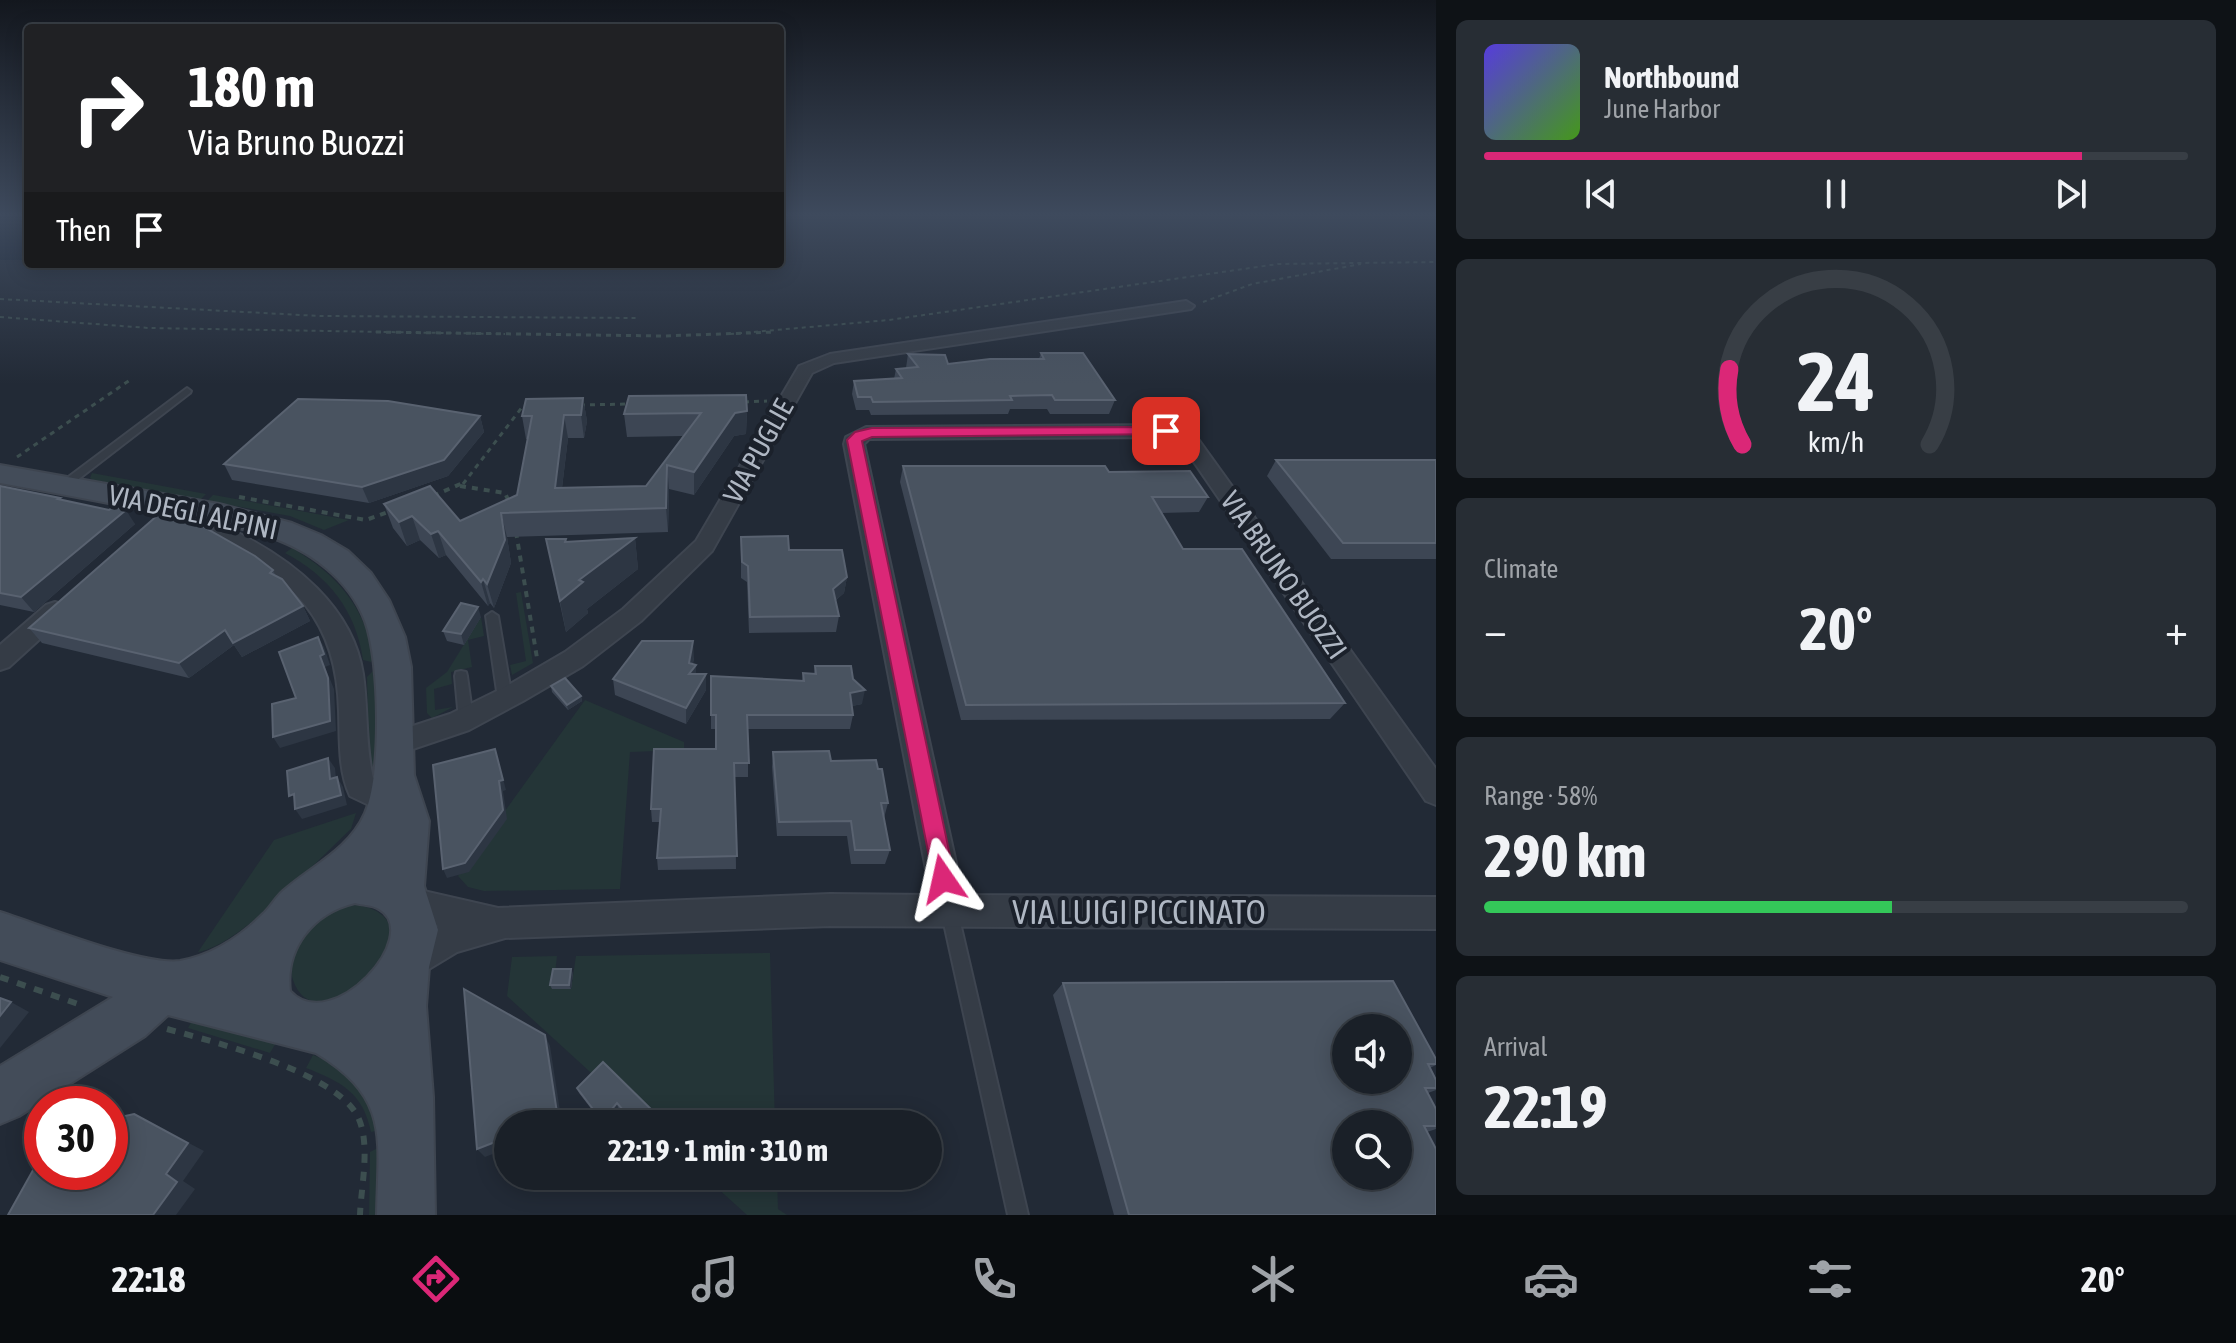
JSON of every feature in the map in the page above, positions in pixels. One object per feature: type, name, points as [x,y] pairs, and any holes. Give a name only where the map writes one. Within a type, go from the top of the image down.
[{"type":"street","name":"VIA PUGLIE","points":[[263,555],[295,581],[343,642],[349,671],[352,737],[360,787],[369,792],[395,769],[466,719],[574,659],[632,615],[704,546],[805,370],[830,359],[1186,306]]},
{"type":"street","name":"VIA BRUNO BUOZZI","points":[[950,911],[854,444],[856,437],[866,433],[1166,431],[1188,439],[1436,792]]},
{"type":"street","name":"VIA DEGLI ALPINI","points":[[8,465],[63,486],[162,516],[237,518],[294,535],[341,563],[362,585],[377,608],[390,657],[395,769],[408,821],[401,886],[403,898]]},
{"type":"street","points":[[237,518],[222,534],[263,555],[294,535]]},
{"type":"street","points":[[0,660],[69,598]]},
{"type":"street","name":"VIA DEGLI ALPINI","points":[[165,1008],[193,983],[226,970],[253,953],[352,867],[375,839],[388,812],[395,769]]},
{"type":"street","points":[[405,1131],[395,1101],[377,1069],[356,1047],[273,1009],[264,989],[264,965],[296,913],[326,890],[355,882],[382,884],[403,898],[414,918],[415,929],[401,1006],[406,1097],[406,1215]]},
{"type":"street","name":"VIA LUIGI PICCINATO","points":[[403,898],[439,910],[505,922],[830,910],[1436,913]]},
{"type":"street","name":"VIA LUIGI PICCINATO","points":[[406,967],[449,938],[505,922]]},
{"type":"street","points":[[0,936],[165,1008]]},
{"type":"street","points":[[0,1097],[127,1018],[198,1000],[247,1008],[304,1025],[346,1022],[370,1010],[390,991],[406,967]]},
{"type":"lane","points":[[63,486],[187,391]]},
{"type":"lane","points":[[492,616],[505,698]]},
{"type":"lane","points":[[461,676],[466,719]]},
{"type":"lane","points":[[950,911],[1018,1215]]},
{"type":"path","points":[[0,317],[149,328],[663,336],[772,332],[889,320],[1231,271]]},
{"type":"path","points":[[1186,306],[1252,284],[1323,271]]},
{"type":"path","points":[[0,299],[108,308],[453,320],[639,318]]},
{"type":"path","points":[[8,465],[130,380]]},
{"type":"path","points":[[741,402],[773,401],[765,414]]},
{"type":"path","points":[[570,405],[632,404]]},
{"type":"path","points":[[427,499],[460,486],[523,406],[538,406]]},
{"type":"path","points":[[460,486],[505,493],[511,508]]},
{"type":"path","points":[[382,514],[398,509]]},
{"type":"path","points":[[514,520],[538,664],[547,660]]},
{"type":"path","points":[[0,977],[91,1008]]},
{"type":"path","points":[[165,1008],[340,1094],[353,1108],[360,1124],[360,1215]]},
{"type":"shaded area","points":[[92,473],[206,494],[200,500],[93,480],[90,478]]},
{"type":"shaded area","points":[[213,495],[349,520],[324,530],[290,516],[207,501]]},
{"type":"shaded area","points":[[292,548],[322,569],[346,593],[369,638],[374,657],[371,662],[363,660],[354,626],[338,597],[315,573],[285,553]]},
{"type":"shaded area","points":[[521,592],[533,663],[512,675],[510,665],[526,661],[516,593]]},
{"type":"shaded area","points":[[481,617],[484,636],[468,640],[472,667],[451,672],[452,684],[434,689],[435,710],[453,707],[432,718],[427,713],[426,688],[447,672]]},
{"type":"shaded area","points":[[373,671],[376,674],[380,778],[369,781],[367,677]]},
{"type":"shaded area","points":[[585,700],[684,742],[684,750],[630,752],[620,889],[484,891],[468,887],[458,876]]},
{"type":"shaded area","points":[[356,813],[351,829],[278,900],[235,934],[198,952],[274,840]]},
{"type":"shaded area","points":[[356,905],[382,915],[391,933],[385,954],[370,976],[349,993],[327,1002],[307,999],[291,974],[291,962],[298,944],[320,918],[340,908]]},
{"type":"shaded area","points":[[770,953],[775,1110],[632,1110],[507,996],[512,957],[557,956],[555,973],[571,989],[576,956]]},
{"type":"shaded area","points":[[195,1015],[258,1032],[276,1043],[270,1053],[188,1028]]},
{"type":"shaded area","points":[[313,1055],[349,1075],[369,1103],[380,1130],[371,1132],[363,1108],[349,1091],[330,1078],[306,1068]]},
{"type":"shaded area","points":[[380,1147],[383,1215],[369,1215],[370,1152]]},
{"type":"shaded area","points":[[719,1190],[777,1190],[778,1209],[787,1215],[747,1215]]},
{"type":"building","points":[[1041,353],[1083,353],[1115,400],[1055,400],[1052,395],[1010,396],[1012,400],[873,402],[871,397],[858,397],[854,381],[902,378],[896,369],[918,367],[908,354],[945,355],[948,364],[990,359],[1044,359]]},
{"type":"building","points":[[746,395],[747,411],[735,413],[694,472],[667,465],[666,508],[501,513],[505,540],[487,584],[483,579],[481,582],[438,531],[431,534],[412,516],[399,522],[384,504],[430,486],[460,521],[517,495],[532,416],[522,416],[526,399],[583,398],[581,415],[564,415],[555,488],[646,486],[701,413],[624,414],[629,396]]},
{"type":"building","points":[[298,399],[388,401],[480,416],[444,460],[362,487],[224,464]]},
{"type":"building","points":[[1276,460],[1436,460],[1436,543],[1343,543]]},
{"type":"building","points":[[903,466],[1105,466],[1109,472],[1190,471],[1208,497],[1152,497],[1183,549],[1242,549],[1345,703],[966,705]]},
{"type":"building","points":[[0,486],[109,510],[113,507],[126,510],[21,597],[0,593]]},
{"type":"building","points":[[159,514],[200,521],[204,527],[255,556],[273,570],[270,573],[282,579],[303,606],[233,643],[225,630],[179,663],[29,628]]},
{"type":"building","points":[[788,536],[789,550],[842,550],[847,577],[833,589],[839,616],[750,617],[748,566],[742,562],[741,537]]},
{"type":"building","points":[[635,538],[579,580],[583,582],[560,601],[546,539],[566,539],[565,542]]},
{"type":"building","points":[[461,603],[478,607],[461,634],[443,631]]},
{"type":"building","points":[[318,637],[324,654],[320,656],[328,678],[330,721],[273,737],[272,704],[296,698],[279,652]]},
{"type":"building","points":[[642,641],[693,641],[689,663],[696,665],[689,674],[706,674],[686,708],[613,679]]},
{"type":"building","points":[[815,666],[851,666],[853,679],[865,690],[850,693],[853,715],[747,715],[749,763],[734,763],[737,856],[657,858],[661,809],[651,809],[654,749],[716,749],[716,715],[711,715],[711,676],[804,681],[803,673],[816,674]]},
{"type":"building","points":[[565,678],[581,696],[567,705],[551,686]]},
{"type":"building","points":[[495,749],[503,780],[499,781],[503,810],[465,863],[443,869],[433,765]]},
{"type":"building","points":[[829,751],[831,761],[876,760],[878,769],[882,769],[888,803],[881,803],[890,850],[855,850],[851,821],[779,822],[773,752]]},
{"type":"building","points":[[328,758],[330,779],[337,777],[341,795],[295,809],[294,794],[289,796],[287,771]]},
{"type":"building","points":[[553,969],[571,969],[569,985],[550,985]]},
{"type":"building","points":[[1393,981],[1411,1014],[1332,1014],[1332,1094],[1412,1094],[1412,1015],[1436,1059],[1436,1064],[1428,1064],[1436,1080],[1436,1088],[1425,1088],[1436,1109],[1436,1126],[1424,1126],[1436,1149],[1436,1215],[1129,1215],[1063,983]]},
{"type":"building","points":[[464,989],[545,1035],[557,1110],[494,1110],[494,1142],[477,1149]]},
{"type":"building","points":[[0,998],[11,1002],[0,1016]]},
{"type":"building","points":[[603,1062],[652,1110],[623,1110],[617,1103],[611,1110],[594,1110],[577,1088]]},
{"type":"building","points":[[134,1114],[188,1143],[166,1174],[177,1182],[153,1215],[8,1215],[24,1186],[24,1190],[128,1190],[128,1115]]},
{"type":"route","points":[[943,879],[854,444],[856,437],[866,433],[1166,431]]}]
